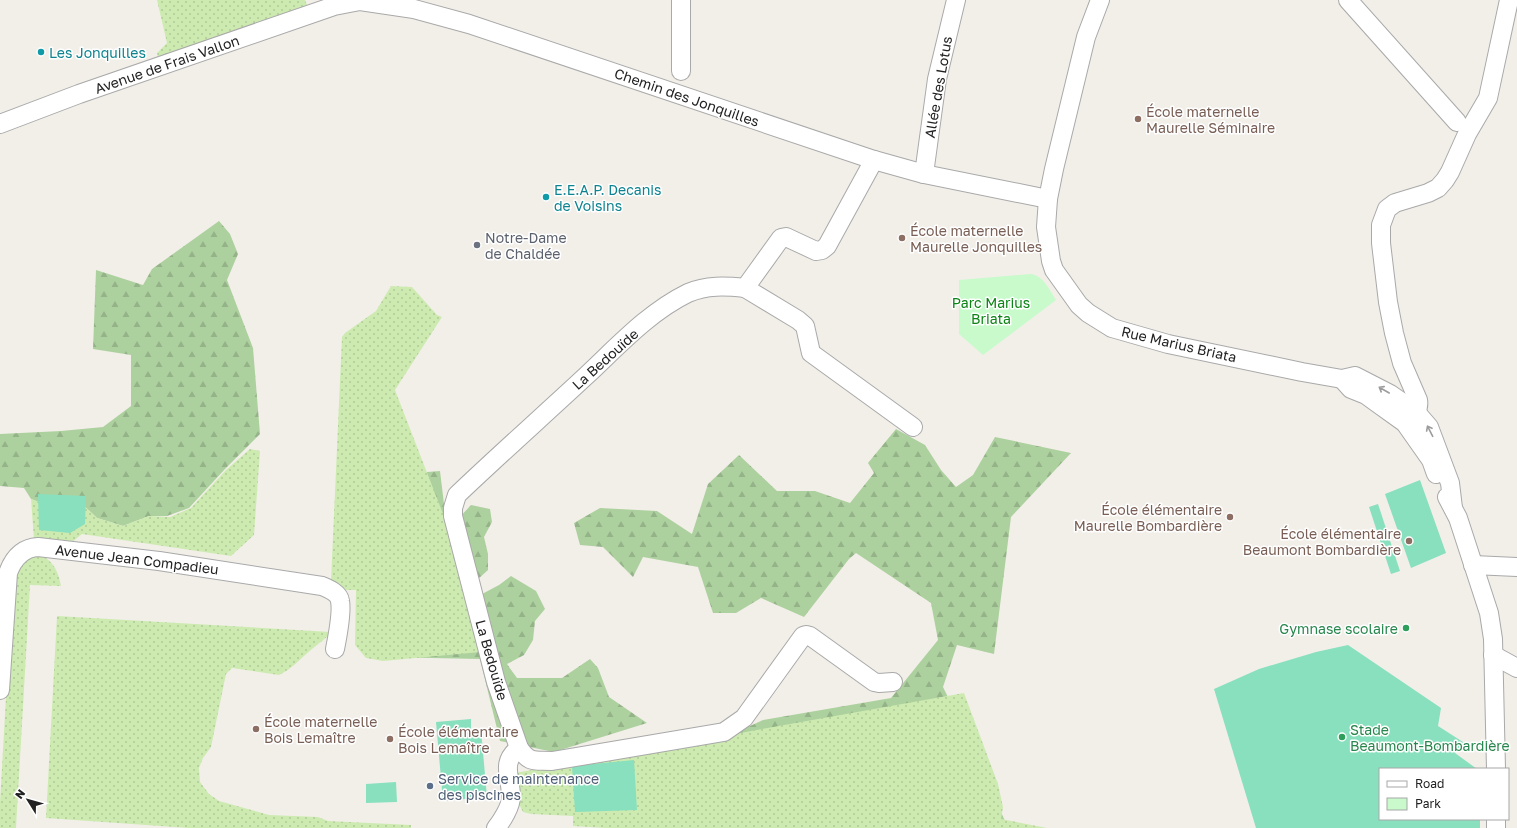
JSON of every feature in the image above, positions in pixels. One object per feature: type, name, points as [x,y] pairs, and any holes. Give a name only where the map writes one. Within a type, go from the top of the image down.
[{"type":"street","points":[[680,0],[681,71]]},
{"type":"street","name":"Allée des Lotus","points":[[924,174],[937,80],[956,0]]},
{"type":"street","name":"Rue Marius Briata","points":[[1100,0],[1086,37],[1054,170],[1048,198],[1046,227],[1051,261],[1058,276],[1079,305],[1088,314],[1112,328],[1161,343],[1342,379],[1355,376],[1390,394],[1411,418]]},
{"type":"street","points":[[1348,0],[1462,128]]},
{"type":"street","points":[[1496,768],[1493,639],[1489,613],[1453,508],[1441,487],[1431,460],[1411,418],[1419,405],[1402,363],[1394,333],[1388,302],[1381,243],[1381,225],[1387,209],[1394,203],[1438,188],[1445,180],[1462,128],[1488,98],[1509,0]]},
{"type":"street","name":"Chemin des Jonquilles","points":[[331,3],[360,1],[414,9],[462,22],[874,160],[924,174],[1048,198]]},
{"type":"street","name":"Avenue de Frais Vallon","points":[[0,124],[331,3]]},
{"type":"street","points":[[745,288],[781,238],[786,237],[816,250],[822,250],[827,246],[874,160]]},
{"type":"street","name":"La Bedouïde","points":[[893,682],[874,682],[806,634],[803,636],[744,718],[724,732],[552,761],[531,760],[526,757],[520,748],[496,682],[453,516],[453,508],[457,495],[627,338],[664,306],[690,293],[707,287],[724,286],[745,288],[798,320],[804,326],[811,353],[913,427]]},
{"type":"street","name":"Avenue Jean Compadieu","points":[[0,690],[8,573],[12,562],[30,547],[159,560],[322,586],[330,589],[336,594],[340,601],[338,637],[335,649]]},
{"type":"street","points":[[1473,566],[1517,567]]},
{"type":"street","points":[[1493,655],[1517,668]]},
{"type":"street","points":[[496,828],[503,818],[512,798],[507,764],[509,757],[520,748]]},
{"type":"green space","points":[[157,0],[305,0],[307,5],[158,58],[157,53],[167,43]]},
{"type":"green space","points":[[219,221],[230,234],[238,254],[227,280],[253,348],[260,434],[189,508],[167,516],[149,516],[123,526],[97,518],[81,503],[52,507],[31,499],[24,488],[0,486],[0,434],[103,427],[131,406],[131,355],[93,349],[96,270],[143,285],[152,269]]},
{"type":"green space","name":"Parc Marius Briata","points":[[1030,274],[1039,277],[1042,280],[1056,300],[983,355],[959,334],[959,280]]},
{"type":"green space","points":[[391,286],[412,287],[437,315],[442,317],[395,390],[450,532],[480,652],[383,661],[366,658],[355,645],[356,590],[344,590],[339,583],[331,581],[342,337],[345,333],[376,311]]},
{"type":"green space","points":[[896,429],[925,445],[941,470],[956,487],[973,475],[995,437],[1071,453],[1011,517],[994,654],[957,645],[943,687],[975,752],[1008,828],[651,828],[687,755],[763,720],[891,698],[938,640],[931,603],[856,553],[849,559],[804,617],[761,598],[736,613],[713,613],[698,567],[643,557],[633,577],[603,547],[580,545],[574,523],[600,508],[657,511],[692,534],[708,484],[739,455],[777,491],[815,491],[850,503],[874,473],[868,463]]},
{"type":"green space","points":[[250,449],[260,451],[254,535],[231,556],[82,534],[71,543],[34,540],[31,499],[52,507],[81,503],[97,518],[123,526],[149,516],[170,517],[191,508],[226,470]]},
{"type":"green space","points":[[440,471],[444,504],[458,519],[471,505],[490,509],[492,522],[484,537],[488,554],[488,570],[477,580],[457,615],[484,593],[499,585],[511,576],[536,591],[545,609],[535,621],[533,640],[524,655],[507,664],[517,678],[562,678],[590,659],[598,668],[609,697],[647,723],[554,752],[500,741],[480,659],[382,657],[359,594],[356,590],[344,590],[408,488],[427,472]]},
{"type":"green space","points":[[1420,480],[1446,553],[1411,568],[1385,494]]},
{"type":"green space","points":[[38,494],[86,496],[85,524],[70,533],[39,530]]},
{"type":"green space","points":[[1378,504],[1400,571],[1391,574],[1369,507]]},
{"type":"green space","points":[[41,555],[55,568],[61,586],[30,585],[16,828],[0,828],[0,803],[13,573],[25,558]]},
{"type":"green space","points":[[57,616],[331,632],[292,667],[279,675],[232,668],[226,674],[211,747],[203,758],[199,768],[200,782],[209,794],[219,801],[269,815],[318,817],[328,821],[411,825],[411,828],[189,828],[46,818]]},
{"type":"green space","name":"Stade Beaumont-Bombardière","points":[[1348,645],[1441,708],[1438,726],[1463,742],[1455,753],[1476,768],[1379,768],[1379,820],[1480,820],[1480,828],[1256,828],[1214,689],[1259,669],[1316,652]]},
{"type":"green space","points":[[964,693],[998,784],[1003,807],[1001,819],[1047,828],[605,828],[573,826],[573,816],[531,814],[523,812],[516,798],[515,773]]},
{"type":"green space","points":[[471,719],[471,731],[481,730],[487,797],[443,801],[436,722]]},
{"type":"green space","points":[[634,760],[637,810],[575,812],[572,766]]},
{"type":"green space","points":[[396,782],[397,802],[366,803],[366,784]]},
{"type":"place","name":"Les Jonquilles","points":[[41,52]]},
{"type":"place","name":"École maternelle Maurelle Séminaire","points":[[1138,119]]},
{"type":"place","name":"E.E.A.P. Decanis de Voisins","points":[[546,197]]},
{"type":"place","name":"École maternelle Maurelle Jonquilles","points":[[902,238]]},
{"type":"place","name":"Notre-Dame de Chaldée","points":[[477,245]]},
{"type":"place","name":"École élémentaire Maurelle Bombardière","points":[[1230,517]]},
{"type":"place","name":"École élémentaire Beaumont Bombardière","points":[[1409,541]]},
{"type":"place","name":"Gymnase scolaire","points":[[1406,628]]},
{"type":"place","name":"École maternelle Bois Lemaître","points":[[256,729]]},
{"type":"place","name":"Stade Beaumont-Bombardière","points":[[1342,737]]},
{"type":"place","name":"École élémentaire Bois Lemaître","points":[[390,739]]},
{"type":"place","name":"Service de maintenance des piscines","points":[[430,786]]}]
